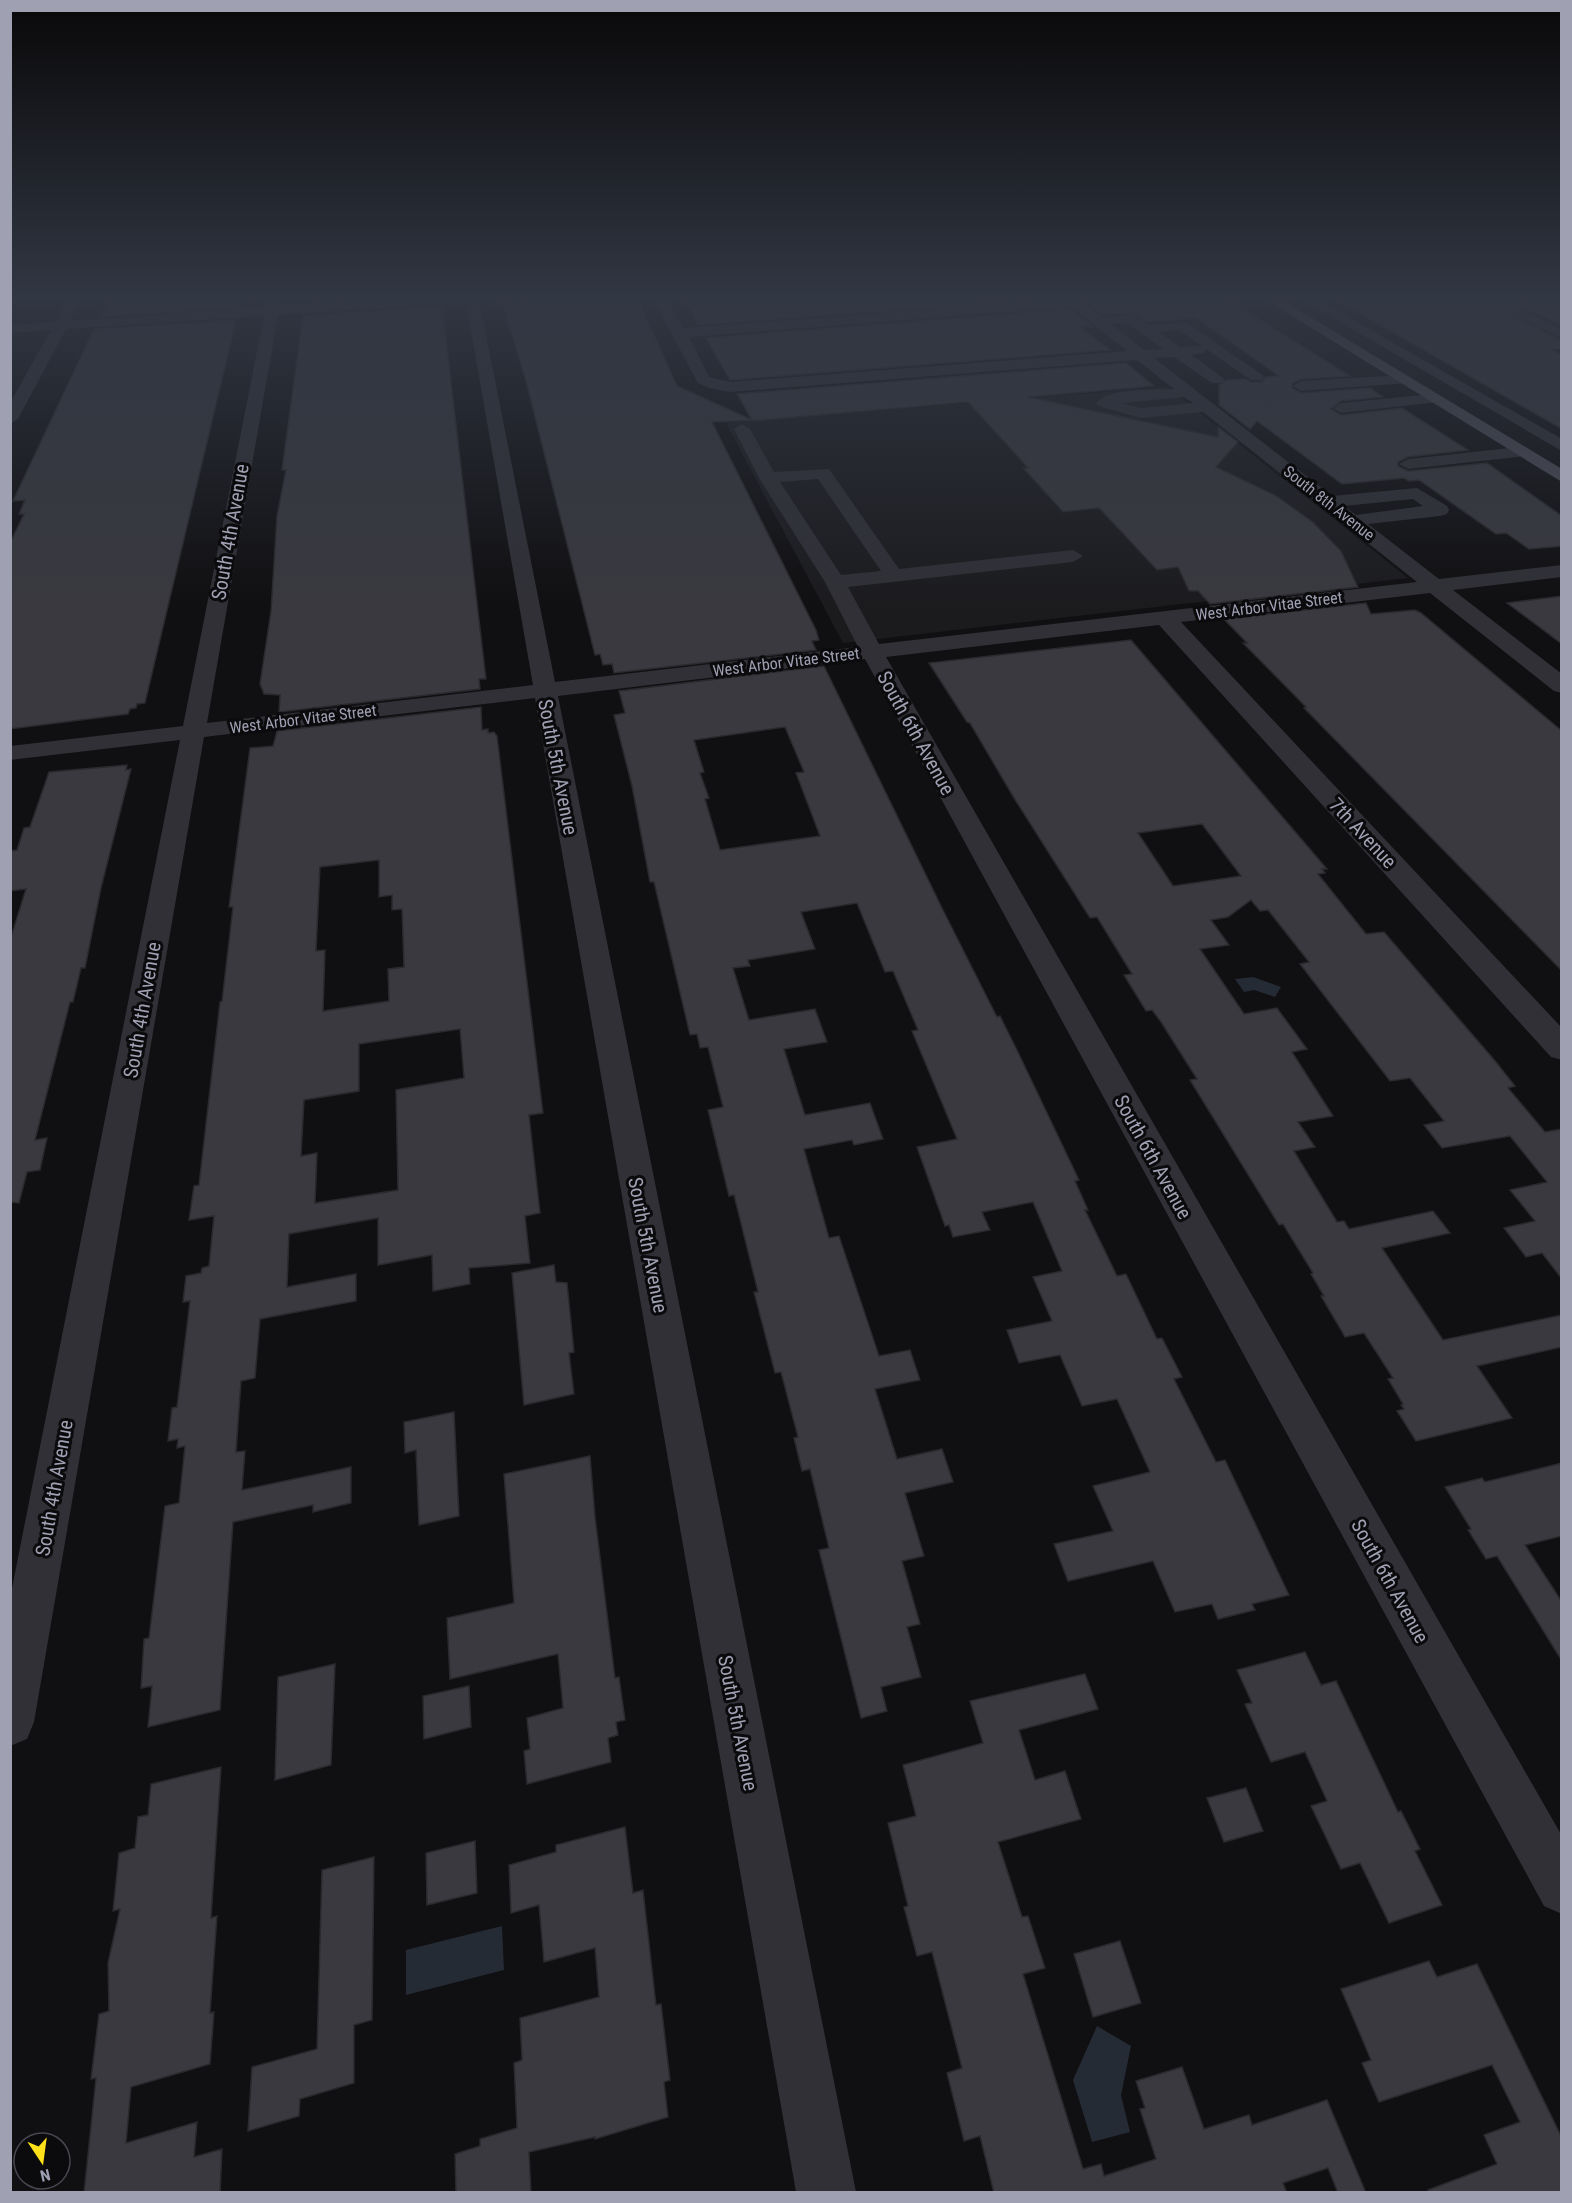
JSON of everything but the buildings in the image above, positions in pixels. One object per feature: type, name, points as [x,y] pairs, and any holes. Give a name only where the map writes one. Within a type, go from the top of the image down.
[{"type":"main road","points":[[1434,400],[1562,477]]},
{"type":"street","points":[[10,419],[21,400]]},
{"type":"street","name":"South 4th Avenue","points":[[10,1722],[254,400]]},
{"type":"street","name":"South 5th Avenue","points":[[491,400],[826,2193]]},
{"type":"street","points":[[1107,400],[1104,402],[1141,413],[1207,407]]},
{"type":"street","name":"South 8th Avenue","points":[[1198,400],[1562,686]]},
{"type":"street","points":[[1341,408],[1425,400]]},
{"type":"street","points":[[1482,400],[1562,446]]},
{"type":"street","name":"South 6th Avenue","points":[[742,429],[768,478],[835,582],[1562,1888]]},
{"type":"street","points":[[1408,464],[1520,452]]},
{"type":"street","points":[[768,478],[823,473],[894,576]]},
{"type":"street","points":[[1327,502],[1418,493],[1440,510],[1351,521]]},
{"type":"street","points":[[835,582],[1073,556]]},
{"type":"street","name":"West Arbor Vitae Street","points":[[10,753],[1562,571]]},
{"type":"street","name":"7th Avenue","points":[[1166,618],[1562,1049]]},
{"type":"shaded area","points":[[1010,400],[1183,400],[1408,578],[843,643],[726,423]]},
{"type":"shaded area","points":[[1253,977],[1281,987],[1275,997],[1254,990],[1244,992],[1235,979]]},
{"type":"shaded area","points":[[502,1926],[504,1970],[406,1995],[406,1950]]},
{"type":"shaded area","points":[[1097,2026],[1131,2046],[1121,2095],[1130,2132],[1092,2142],[1073,2080]]}]
